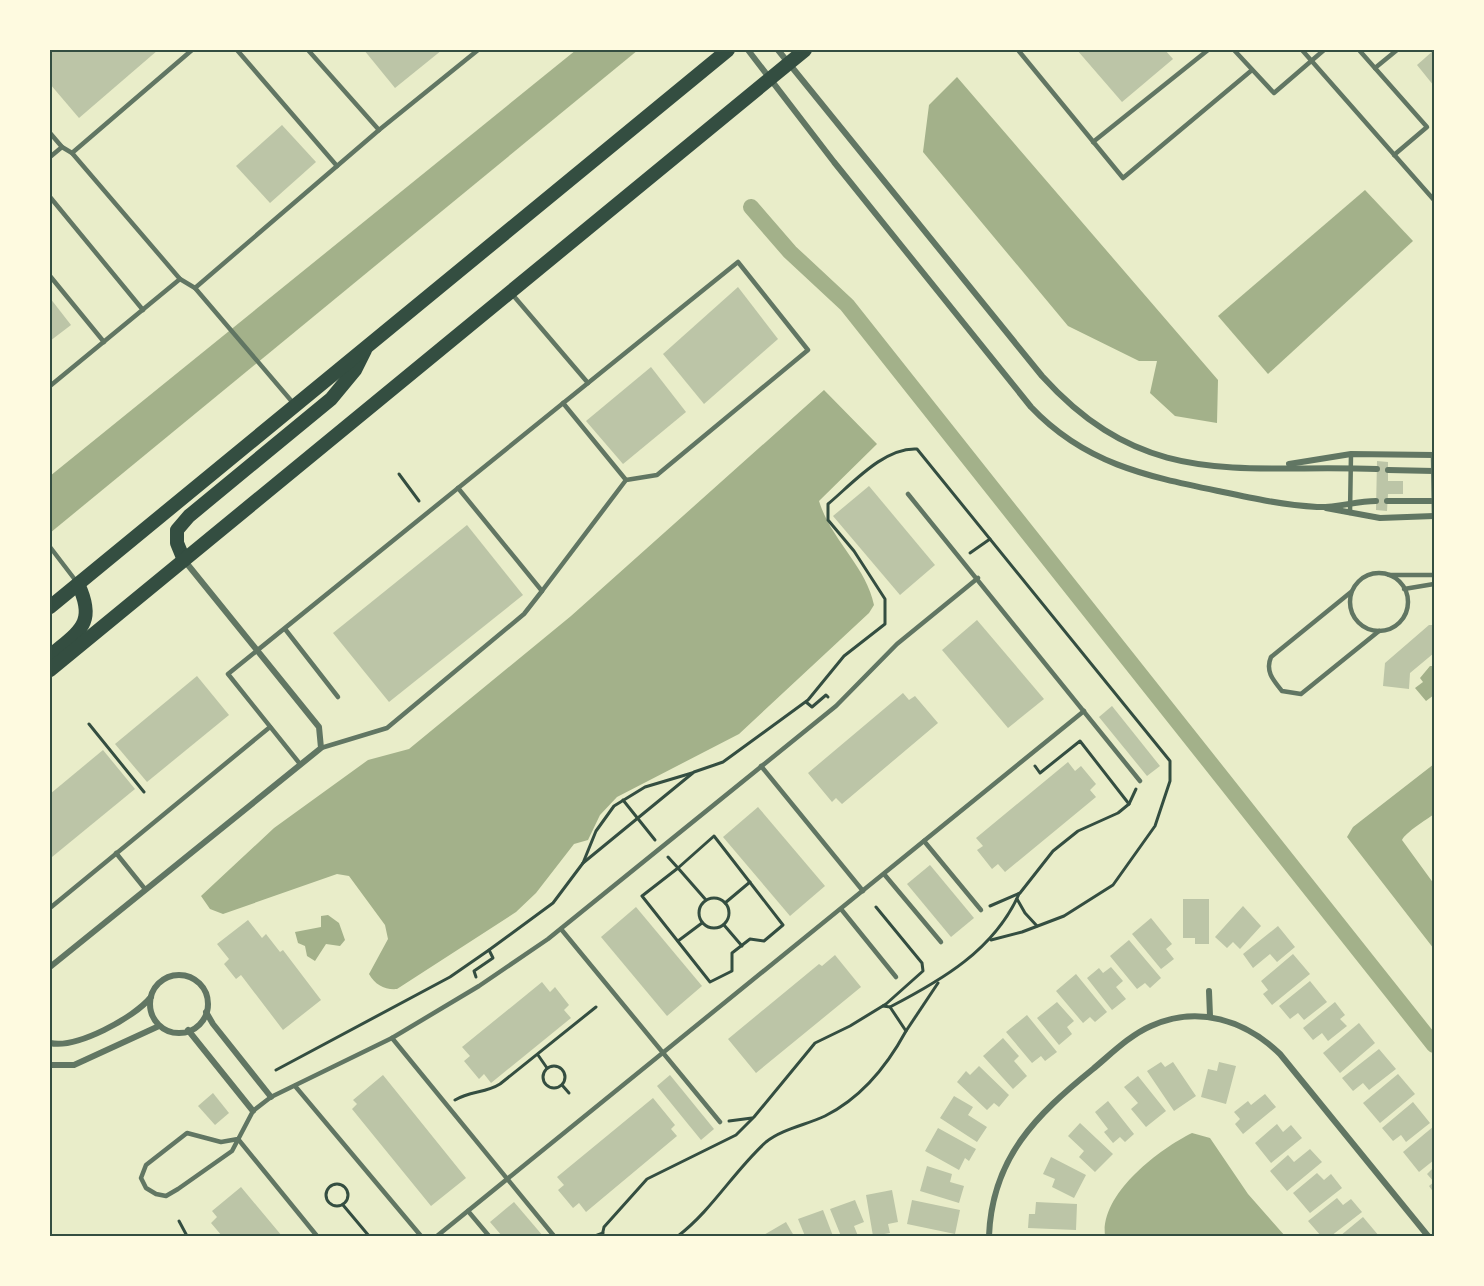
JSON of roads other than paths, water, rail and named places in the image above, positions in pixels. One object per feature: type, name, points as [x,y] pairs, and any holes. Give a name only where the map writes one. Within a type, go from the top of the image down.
[{"type":"main road","points":[[50,607],[728,50]]},
{"type":"main road","points":[[50,670],[805,50]]},
{"type":"main road","points":[[184,560],[177,543],[177,530],[189,516],[331,399],[355,370],[367,346]]},
{"type":"main road","points":[[50,656],[80,630],[88,613],[87,603],[78,584]]},
{"type":"street","points":[[748,50],[1016,389],[1043,420],[1060,434],[1093,455],[1143,476],[1276,503],[1320,507],[1380,518],[1434,516]]},
{"type":"street","points":[[778,50],[1042,376],[1073,409],[1116,439],[1159,457],[1222,468],[1377,469]]},
{"type":"street","points":[[1271,467],[1351,454],[1434,455]]},
{"type":"street","points":[[1388,470],[1433,471]]},
{"type":"street","points":[[1320,507],[1376,501]]},
{"type":"street","points":[[1387,501],[1434,501]]},
{"type":"street","points":[[50,967],[321,748],[319,727],[184,560]]},
{"type":"street","points":[[50,1042],[72,1043],[132,1015],[152,997],[159,985],[170,977],[183,975],[196,978],[207,993],[206,1012],[199,1023],[188,1030],[178,1032],[159,1026],[153,1018],[150,1008],[152,997]]},
{"type":"street","points":[[1209,991],[1210,1016]]},
{"type":"street","points":[[206,1012],[271,1097]]},
{"type":"street","points":[[988,1236],[993,1203],[1000,1180],[1023,1136],[1039,1116],[1133,1036],[1150,1026],[1180,1017],[1210,1016],[1248,1029],[1280,1054],[1428,1236]]},
{"type":"street","points":[[50,1065],[74,1065],[159,1026]]},
{"type":"street","points":[[188,1030],[253,1111]]},
{"type":"lane","points":[[72,153],[192,50]]},
{"type":"lane","points":[[237,50],[337,166]]},
{"type":"lane","points":[[308,50],[379,130]]},
{"type":"lane","points":[[195,288],[379,130],[478,50]]},
{"type":"lane","points":[[1018,50],[1123,178],[1252,70]]},
{"type":"lane","points":[[1093,142],[1208,50]]},
{"type":"lane","points":[[1234,50],[1274,93],[1324,50]]},
{"type":"lane","points":[[1302,50],[1434,201]]},
{"type":"lane","points":[[1359,50],[1427,127],[1394,155]]},
{"type":"lane","points":[[1375,68],[1398,50]]},
{"type":"lane","points":[[50,133],[62,147],[72,153],[180,279],[195,288],[294,405]]},
{"type":"lane","points":[[50,157],[62,147]]},
{"type":"lane","points":[[50,196],[143,310]]},
{"type":"lane","points":[[300,764],[228,674],[738,262],[808,350],[657,475],[626,480],[524,614],[387,728],[321,748]]},
{"type":"lane","points":[[50,276],[104,342]]},
{"type":"lane","points":[[50,386],[180,279]]},
{"type":"lane","points":[[510,292],[588,383]]},
{"type":"lane","points":[[563,403],[626,480]]},
{"type":"lane","points":[[1350,513],[1351,454]]},
{"type":"lane","points":[[1434,455],[1434,516]]},
{"type":"lane","points":[[458,488],[543,591]]},
{"type":"lane","points":[[908,494],[978,578],[1140,782]]},
{"type":"lane","points":[[50,547],[78,584]]},
{"type":"lane","points":[[1388,575],[1396,579],[1404,589],[1408,601],[1406,614],[1398,625],[1386,631],[1361,626],[1353,616],[1349,603],[1359,580],[1371,574],[1434,575]]},
{"type":"lane","points":[[238,1139],[221,1142],[187,1133],[146,1165],[141,1178],[146,1188],[156,1194],[166,1196],[232,1151],[253,1111],[271,1097],[392,1038],[479,986],[561,929],[836,706],[897,645],[978,578]]},
{"type":"lane","points":[[1404,589],[1434,584]]},
{"type":"lane","points":[[1352,592],[1271,657],[1268,663],[1270,677],[1282,691],[1301,694],[1379,631]]},
{"type":"lane","points":[[285,629],[338,697]]},
{"type":"lane","points":[[437,1236],[1084,711]]},
{"type":"lane","points":[[50,908],[270,727]]},
{"type":"lane","points":[[761,766],[863,891]]},
{"type":"lane","points":[[924,841],[981,910]]},
{"type":"lane","points":[[117,853],[146,889]]},
{"type":"lane","points":[[884,874],[941,942]]},
{"type":"lane","points":[[841,909],[896,976]]},
{"type":"lane","points":[[561,929],[720,1122]]},
{"type":"lane","points":[[392,1038],[554,1236]]},
{"type":"lane","points":[[295,1086],[421,1236]]},
{"type":"lane","points":[[238,1139],[317,1236]]},
{"type":"lane","points":[[468,1211],[489,1236]]},
{"type":"waterway","points":[[751,207],[790,252],[847,305],[1434,1045]]}]
